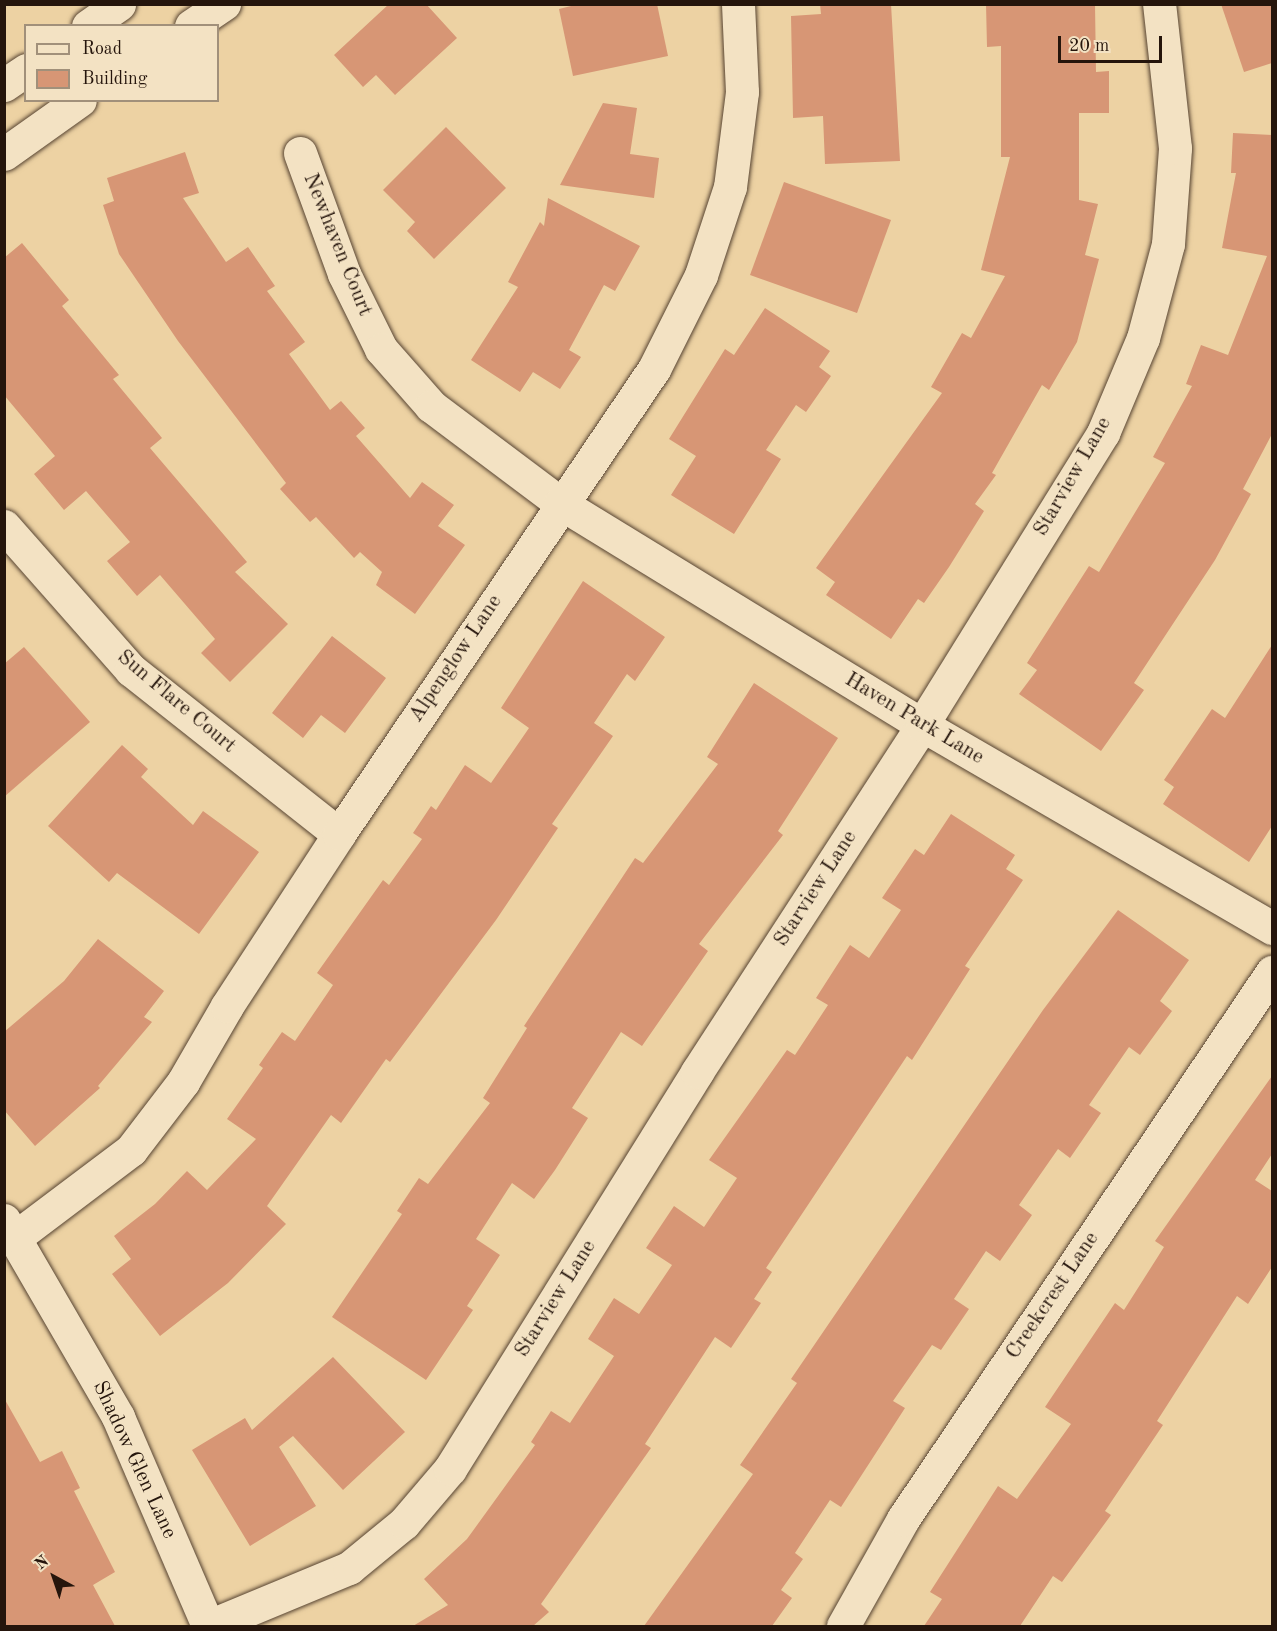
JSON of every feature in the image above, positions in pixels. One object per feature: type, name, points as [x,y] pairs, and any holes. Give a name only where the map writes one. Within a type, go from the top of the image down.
[{"type":"street","points":[[91,24],[119,4]]},
{"type":"street","points":[[194,24],[224,4]]},
{"type":"street","name":"Alpenglow Lane","points":[[11,1228],[131,1150],[183,1082],[227,1006],[339,834],[560,503],[654,369],[701,275],[730,187],[742,92],[738,4]]},
{"type":"street","name":"Starview Lane","points":[[208,1626],[349,1568],[404,1523],[450,1469],[697,1072],[922,726],[1103,433],[1143,338],[1168,244],[1175,148],[1159,4]]},
{"type":"street","points":[[4,85],[24,71]]},
{"type":"street","points":[[4,154],[77,102]]},
{"type":"street","name":"Newhaven Court","points":[[300,153],[344,274],[381,349],[431,406],[560,503]]},
{"type":"street","name":"Haven Park Lane","points":[[560,503],[922,726],[1272,928]]},
{"type":"street","name":"Sun Flare Court","points":[[4,526],[131,670],[339,834]]},
{"type":"street","name":"Creekcrest Lane","points":[[843,1626],[903,1519],[1272,972]]},
{"type":"street","name":"Shadow Glen Lane","points":[[11,1228],[118,1417],[208,1626]]},
{"type":"building","points":[[389,4],[426,4],[457,38],[395,95],[376,75],[363,87],[334,55]]},
{"type":"building","points":[[579,4],[657,4],[668,56],[573,76],[559,9]]},
{"type":"building","points":[[820,4],[891,4],[900,161],[825,164],[823,116],[793,118],[791,16],[821,14]]},
{"type":"building","points":[[986,4],[1095,4],[1096,72],[1109,71],[1109,113],[1079,113],[1079,200],[1098,204],[1085,255],[1099,259],[1077,342],[1049,390],[1042,385],[992,473],[996,475],[975,504],[984,511],[949,567],[924,603],[918,599],[891,639],[826,595],[835,582],[816,568],[942,393],[931,387],[962,333],[971,338],[1005,276],[981,270],[1010,157],[1001,157],[1001,46],[987,47]]},
{"type":"building","points":[[1221,4],[1272,4],[1272,63],[1244,72]]},
{"type":"building","points":[[603,103],[637,108],[630,154],[659,158],[654,198],[560,185]]},
{"type":"building","points":[[446,127],[506,188],[434,259],[407,231],[415,222],[383,190]]},
{"type":"building","points":[[1233,133],[1272,135],[1272,434],[1243,489],[1251,494],[1215,560],[1134,683],[1144,690],[1101,751],[1019,694],[1037,670],[1027,663],[1089,566],[1099,572],[1165,463],[1153,457],[1192,386],[1186,384],[1201,345],[1228,355],[1267,256],[1222,248],[1236,173],[1231,173]]},
{"type":"building","points":[[185,152],[199,193],[183,198],[226,262],[248,247],[275,286],[267,291],[305,342],[289,354],[330,410],[341,401],[365,428],[356,436],[410,498],[422,482],[454,505],[438,526],[465,545],[415,614],[376,585],[382,572],[360,552],[354,558],[316,517],[310,522],[280,489],[286,483],[178,341],[119,254],[103,205],[114,201],[107,178]]},
{"type":"building","points":[[784,182],[891,220],[857,313],[750,275]]},
{"type":"building","points":[[548,198],[640,246],[615,291],[604,285],[569,350],[581,357],[560,389],[533,372],[520,392],[471,360],[518,287],[508,282],[540,222],[544,226]]},
{"type":"building","points":[[22,243],[69,300],[62,306],[119,375],[113,379],[162,438],[150,448],[247,562],[235,572],[288,624],[230,682],[201,653],[215,639],[160,575],[137,596],[107,561],[130,542],[86,491],[64,510],[34,474],[55,456],[4,395],[4,258]]},
{"type":"building","points":[[765,308],[830,351],[819,367],[831,376],[806,412],[796,405],[766,450],[781,459],[734,534],[671,495],[696,456],[669,439],[725,349],[734,355]]},
{"type":"building","points":[[583,581],[665,637],[635,681],[627,674],[594,723],[613,736],[552,824],[558,828],[496,920],[390,1062],[386,1059],[341,1123],[331,1115],[267,1206],[286,1224],[228,1283],[160,1336],[112,1274],[131,1259],[114,1236],[155,1204],[187,1171],[207,1190],[256,1139],[227,1119],[263,1068],[259,1065],[282,1032],[295,1041],[333,985],[317,973],[383,880],[389,885],[422,839],[413,833],[431,806],[436,810],[465,765],[491,783],[529,728],[501,708]]},
{"type":"building","points":[[332,636],[386,678],[345,733],[321,715],[303,738],[272,713]]},
{"type":"building","points":[[1272,645],[1272,826],[1249,862],[1163,804],[1174,787],[1164,780],[1212,709],[1225,718]]},
{"type":"building","points":[[24,647],[90,722],[4,797],[4,664]]},
{"type":"building","points":[[754,683],[838,738],[778,831],[783,835],[699,944],[708,951],[642,1046],[621,1032],[572,1108],[588,1118],[555,1170],[534,1199],[512,1183],[476,1239],[500,1255],[467,1306],[473,1310],[426,1380],[332,1317],[402,1214],[397,1211],[419,1178],[428,1184],[490,1103],[483,1098],[527,1028],[524,1026],[635,858],[643,863],[718,764],[707,757]]},
{"type":"building","points":[[122,745],[148,769],[141,777],[193,825],[203,811],[259,852],[199,934],[117,873],[109,882],[48,826]]},
{"type":"building","points":[[951,814],[1015,855],[1006,869],[1023,880],[965,966],[970,969],[912,1060],[907,1056],[766,1268],[772,1272],[754,1299],[761,1303],[731,1348],[715,1337],[645,1444],[651,1448],[541,1604],[549,1612],[533,1626],[413,1626],[448,1605],[424,1579],[467,1539],[535,1445],[531,1442],[551,1411],[570,1423],[614,1356],[588,1339],[614,1298],[639,1314],[672,1265],[646,1248],[674,1206],[704,1227],[737,1178],[709,1160],[787,1050],[795,1055],[828,1005],[816,998],[850,945],[869,958],[901,910],[882,898],[915,849],[924,855]]},
{"type":"building","points":[[1118,910],[1189,960],[1160,1001],[1172,1011],[1140,1055],[1129,1047],[1089,1105],[1101,1113],[1070,1158],[1058,1149],[1019,1205],[1032,1215],[1000,1261],[986,1251],[954,1299],[969,1309],[941,1350],[932,1345],[893,1401],[905,1408],[841,1507],[830,1500],[795,1553],[803,1559],[781,1590],[792,1598],[772,1626],[644,1626],[753,1474],[740,1465],[797,1383],[791,1379],[1043,1010]]},
{"type":"building","points":[[98,939],[164,991],[144,1017],[152,1022],[98,1086],[100,1088],[35,1146],[4,1110],[4,1032],[64,981]]},
{"type":"building","points":[[1272,1076],[1272,1154],[1255,1180],[1272,1191],[1272,1267],[1248,1304],[1237,1296],[1157,1421],[1163,1425],[1105,1511],[1111,1515],[1062,1582],[1053,1576],[1020,1626],[924,1626],[942,1599],[930,1592],[998,1486],[1017,1499],[1071,1424],[1045,1407],[1115,1303],[1124,1310],[1164,1247],[1155,1241]]},
{"type":"building","points":[[333,1357],[405,1432],[343,1490],[293,1436],[279,1447],[316,1506],[250,1546],[192,1450],[245,1418],[252,1430]]},
{"type":"building","points":[[4,1398],[40,1462],[62,1451],[80,1488],[74,1491],[115,1572],[93,1585],[115,1626],[4,1626]]}]
